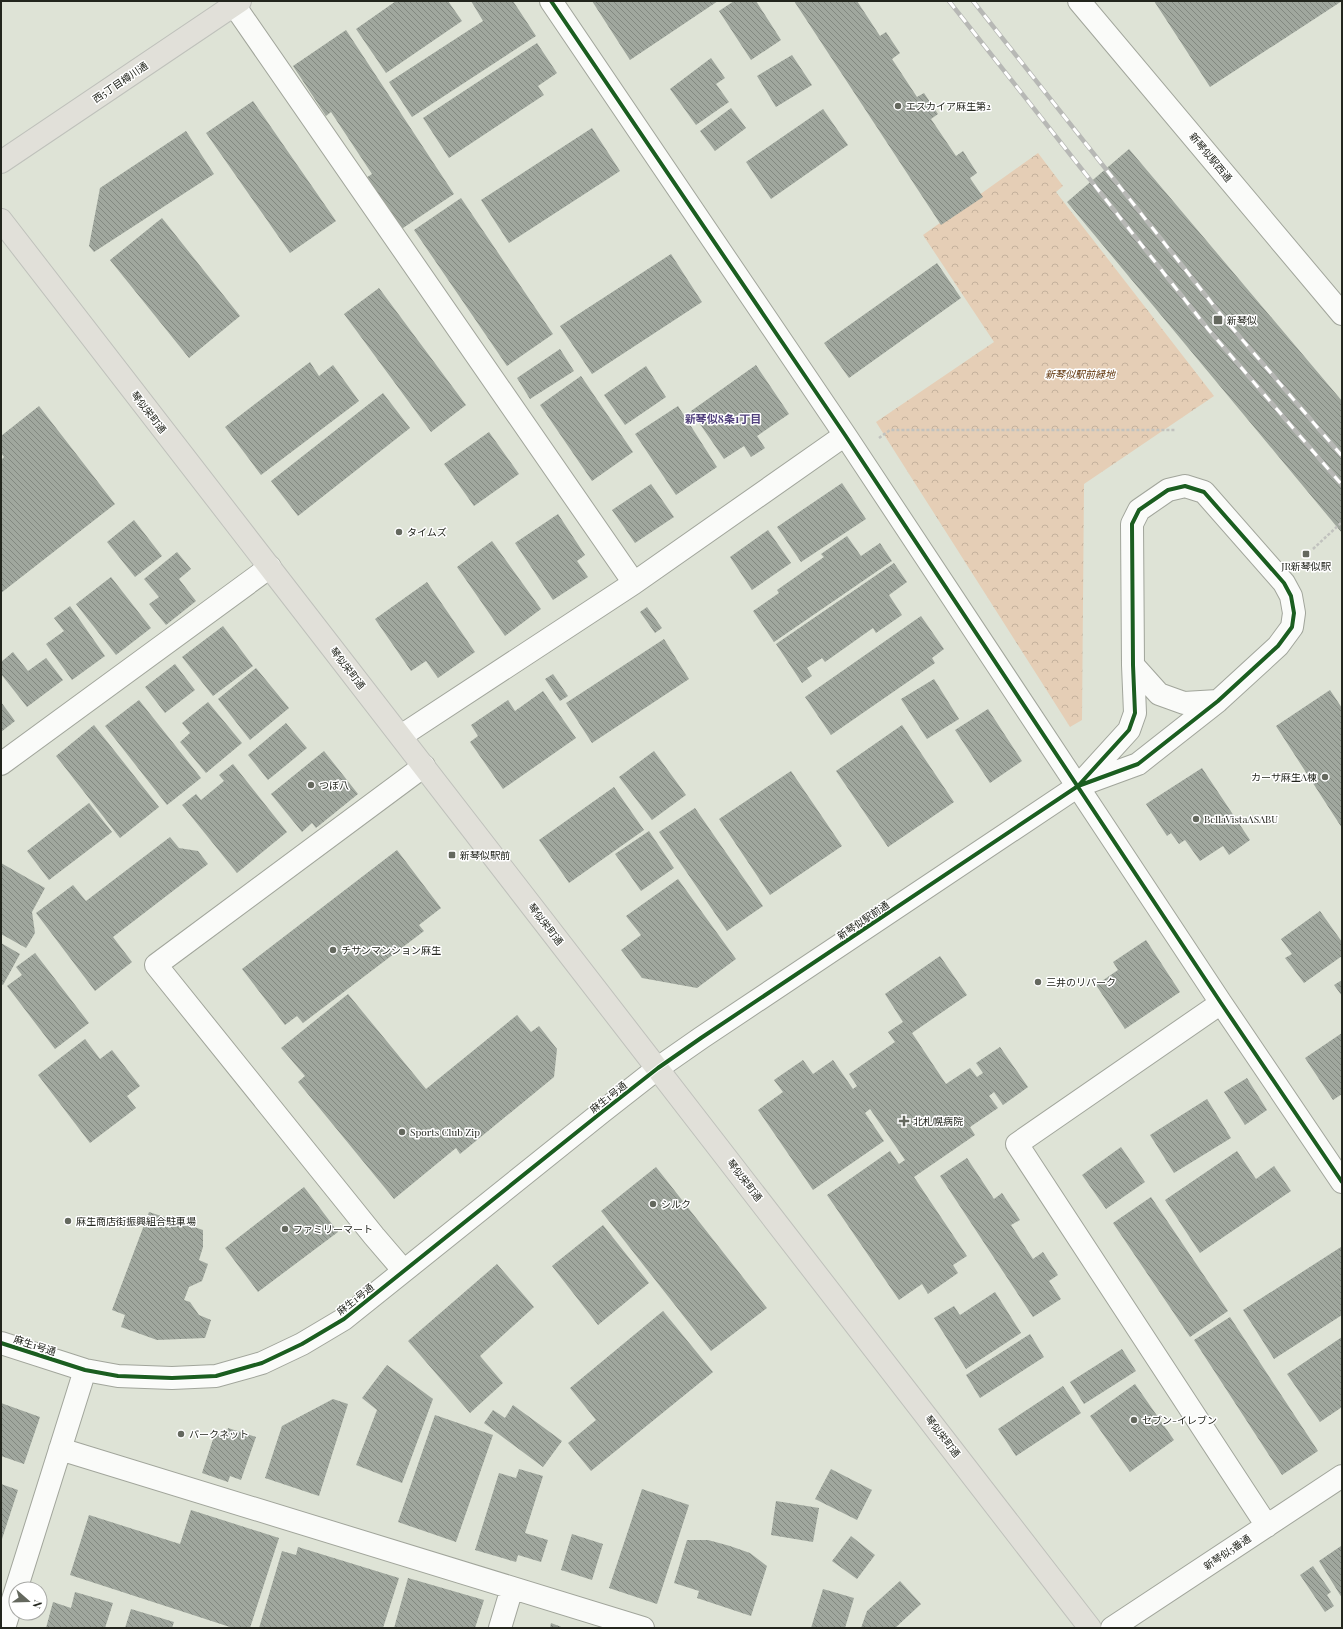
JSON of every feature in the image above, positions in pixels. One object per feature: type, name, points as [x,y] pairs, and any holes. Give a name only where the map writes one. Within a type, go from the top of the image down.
[{"type":"main road","name":"西5丁目樽川通","points":[[1,162],[237,3]]},
{"type":"main road","name":"琴似栄町通","points":[[1,220],[1090,1628]]},
{"type":"street","points":[[551,1],[845,435],[1221,1003],[1342,1182]]},
{"type":"street","name":"新琴似駅西通","points":[[1079,1],[1342,314]]},
{"type":"street","points":[[237,3],[634,584]]},
{"type":"street","points":[[401,736],[634,584],[845,435]]},
{"type":"street","points":[[1185,486],[1204,492],[1284,583],[1291,596],[1294,613],[1292,627],[1278,646],[1218,701],[1138,764],[1078,786],[1129,730],[1135,713],[1133,665],[1132,524],[1139,510],[1168,490],[1185,486]]},
{"type":"street","points":[[1,764],[270,567]]},
{"type":"street","points":[[1133,665],[1159,694],[1184,703],[1218,701]]},
{"type":"street","points":[[404,1271],[374,1236],[156,965],[424,766]]},
{"type":"street","name":"新琴似駅前通","points":[[658,1068],[1078,786]]},
{"type":"street","points":[[1221,1003],[1017,1144],[1266,1526]]},
{"type":"street","name":"麻生1号通","points":[[1,1343],[85,1370],[118,1376],[172,1378],[216,1376],[262,1363],[302,1344],[344,1319],[658,1068]]},
{"type":"street","points":[[10,1581],[60,1449],[85,1370]]},
{"type":"street","points":[[60,1449],[642,1628]]},
{"type":"street","name":"新琴似5番通","points":[[1112,1628],[1342,1476]]},
{"type":"street","points":[[500,1628],[512,1588]]},
{"type":"street","points":[[4,1628],[8,1593]]},
{"type":"path","points":[[873,442],[890,430],[1176,430]]},
{"type":"path","points":[[1313,549],[1342,522]]},
{"type":"green space","name":"新琴似駅前緑地","points":[[1038,153],[1063,186],[1056,192],[1214,396],[1084,484],[1082,720],[1070,727],[876,422],[994,342],[923,235]]},
{"type":"building","points":[[396,1],[448,1],[462,21],[386,73],[356,29]]},
{"type":"building","points":[[471,1],[513,1],[536,36],[412,117],[389,82],[483,21]]},
{"type":"building","points":[[592,1],[718,1],[630,60]]},
{"type":"building","points":[[734,1],[756,1],[781,40],[751,60],[719,11]]},
{"type":"building","name":"エスカイア麻生第2","points":[[794,1],[857,1],[880,36],[886,32],[900,53],[892,59],[917,97],[924,93],[938,114],[931,119],[956,156],[963,151],[977,173],[970,178],[983,197],[941,225]]},
{"type":"building","points":[[1154,1],[1342,1],[1210,87]]},
{"type":"building","points":[[346,30],[454,194],[400,230],[366,178],[372,174],[331,112],[326,116],[293,66]]},
{"type":"building","points":[[537,43],[557,73],[538,86],[544,95],[449,158],[423,118]]},
{"type":"building","points":[[792,55],[812,85],[776,107],[757,76]]},
{"type":"building","points":[[711,58],[725,78],[716,84],[729,102],[696,125],[670,89]]},
{"type":"building","points":[[253,101],[336,221],[290,253],[206,133]]},
{"type":"building","points":[[731,108],[746,128],[715,151],[700,131]]},
{"type":"building","points":[[823,109],[848,145],[771,199],[746,162]]},
{"type":"building","points":[[592,128],[620,171],[509,243],[481,200]]},
{"type":"building","points":[[186,131],[214,174],[94,252],[89,246],[100,188]]},
{"type":"building","points":[[1129,149],[1342,401],[1342,533],[1067,202]]},
{"type":"building","points":[[461,198],[553,334],[507,366],[414,230]]},
{"type":"building","points":[[162,218],[240,316],[189,358],[110,260]]},
{"type":"building","points":[[671,254],[702,302],[592,374],[560,326]]},
{"type":"building","points":[[937,263],[961,298],[849,378],[824,343]]},
{"type":"building","points":[[379,288],[466,405],[431,432],[344,314]]},
{"type":"building","points":[[560,349],[574,371],[530,399],[517,378]]},
{"type":"building","points":[[310,362],[319,376],[333,365],[359,401],[261,475],[225,427]]},
{"type":"building","points":[[756,365],[789,414],[757,436],[765,448],[751,457],[744,446],[724,459],[691,411]]},
{"type":"building","points":[[646,366],[666,397],[625,425],[604,395]]},
{"type":"building","points":[[581,376],[633,452],[592,481],[540,405]]},
{"type":"building","points":[[383,393],[410,428],[298,516],[271,481]]},
{"type":"building","points":[[39,406],[115,504],[1,593],[1,460],[4,457],[1,453],[1,436]]},
{"type":"building","points":[[678,406],[717,467],[676,495],[635,434]]},
{"type":"building","points":[[489,432],[519,474],[474,506],[444,464]]},
{"type":"building","points":[[842,483],[866,519],[801,562],[777,527]]},
{"type":"building","points":[[651,484],[674,517],[635,543],[612,510]]},
{"type":"building","points":[[558,514],[585,555],[577,561],[588,577],[553,600],[515,543]]},
{"type":"building","points":[[134,520],[162,556],[135,577],[107,542]]},
{"type":"building","points":[[768,530],[791,563],[752,590],[730,557]]},
{"type":"building","points":[[847,536],[861,556],[880,543],[892,561],[774,642],[753,611],[779,593],[777,590],[824,557],[821,554]]},
{"type":"building","points":[[492,541],[541,609],[505,636],[457,567]]},
{"type":"building","points":[[177,552],[191,569],[179,579],[196,601],[166,625],[149,604],[159,597],[144,579]]},
{"type":"building","points":[[894,563],[907,582],[889,595],[902,615],[876,633],[873,628],[825,662],[822,658],[807,668],[812,676],[802,683],[776,644]]},
{"type":"building","points":[[111,577],[151,628],[116,655],[76,604]]},
{"type":"building","points":[[427,582],[475,652],[438,678],[426,661],[411,671],[375,619]]},
{"type":"building","points":[[70,606],[105,656],[72,680],[46,644],[64,631],[54,618]]},
{"type":"building","points":[[647,607],[662,628],[655,633],[640,612]]},
{"type":"building","points":[[921,616],[944,649],[932,658],[935,663],[831,735],[805,697]]},
{"type":"building","points":[[223,626],[253,666],[213,696],[182,657]]},
{"type":"building","points":[[664,639],[689,679],[592,743],[566,703]]},
{"type":"building","points":[[13,652],[28,671],[46,658],[63,680],[27,707],[1,674],[1,662]]},
{"type":"building","points":[[175,664],[195,690],[165,713],[145,687]]},
{"type":"building","points":[[256,668],[289,708],[250,740],[218,699]]},
{"type":"building","points":[[553,674],[568,696],[560,701],[545,679]]},
{"type":"building","points":[[934,679],[959,719],[927,739],[901,699]]},
{"type":"building","name":"カーサ麻生A棟","points":[[1330,690],[1342,708],[1342,828],[1276,726]]},
{"type":"building","points":[[543,691],[576,738],[503,789],[470,742],[478,736],[471,725],[508,700],[515,711]]},
{"type":"building","points":[[139,700],[201,778],[167,805],[105,726]]},
{"type":"building","points":[[1,702],[15,721],[1,732]]},
{"type":"building","points":[[208,702],[242,743],[206,773],[180,742],[190,733],[182,723]]},
{"type":"building","points":[[988,709],[1022,761],[990,783],[955,730]]},
{"type":"building","points":[[286,723],[307,748],[268,780],[248,755]]},
{"type":"building","points":[[94,725],[159,807],[120,838],[56,756]]},
{"type":"building","points":[[902,725],[954,802],[888,847],[836,771]]},
{"type":"building","points":[[324,751],[358,794],[316,828],[312,823],[302,832],[271,794]]},
{"type":"building","points":[[654,751],[686,795],[652,820],[619,777]]},
{"type":"building","points":[[233,764],[287,832],[237,873],[182,805],[196,794],[201,800],[224,781],[219,775]]},
{"type":"building","name":"BellaVistaASABU","points":[[1202,768],[1250,840],[1229,855],[1223,846],[1200,861],[1185,840],[1179,844],[1171,833],[1167,836],[1146,804]]},
{"type":"building","points":[[791,771],[842,846],[770,895],[719,819]]},
{"type":"building","points":[[614,787],[644,830],[569,883],[539,840]]},
{"type":"building","points":[[89,803],[112,832],[49,880],[27,851]]},
{"type":"building","points":[[695,808],[763,906],[727,931],[659,832]]},
{"type":"building","points":[[649,831],[674,868],[641,891],[615,854]]},
{"type":"building","points":[[170,837],[179,848],[198,851],[208,864],[113,937],[132,962],[95,991],[36,913],[73,885],[86,901]]},
{"type":"building","name":"チサンマンション麻生","points":[[397,850],[441,908],[419,925],[424,931],[303,1023],[297,1016],[285,1025],[242,969]]},
{"type":"building","points":[[1,863],[45,888],[32,912],[35,933],[26,948],[1,934]]},
{"type":"building","points":[[678,879],[736,959],[697,988],[642,978],[621,950],[641,935],[626,916]]},
{"type":"building","points":[[1320,911],[1342,942],[1342,956],[1304,983],[1285,958],[1292,954],[1281,939]]},
{"type":"building","points":[[1146,940],[1180,992],[1125,1029],[1096,985],[1118,970],[1113,962]]},
{"type":"building","points":[[1,943],[20,954],[3,985],[1,984]]},
{"type":"building","points":[[35,953],[89,1023],[55,1049],[7,986],[22,975],[16,967]]},
{"type":"building","points":[[940,956],[967,995],[912,1033],[946,1084],[970,1068],[977,1077],[983,1073],[976,1063],[1000,1047],[1028,1087],[1003,1105],[994,1092],[989,1096],[998,1108],[970,1127],[975,1135],[914,1177],[967,1256],[953,1265],[958,1273],[928,1294],[922,1284],[899,1300],[827,1195],[890,1151],[899,1164],[905,1160],[870,1109],[865,1113],[884,1141],[813,1190],[758,1110],[783,1092],[774,1080],[803,1060],[813,1074],[833,1060],[853,1089],[857,1086],[849,1074],[895,1042],[888,1032],[903,1022],[885,994]]},
{"type":"building","points":[[1342,980],[1342,996],[1334,985]]},
{"type":"building","points":[[348,994],[426,1089],[517,1015],[531,1032],[539,1026],[557,1049],[554,1077],[460,1154],[456,1148],[394,1199],[298,1082],[305,1076],[281,1048]]},
{"type":"building","points":[[1342,1033],[1342,1094],[1333,1100],[1305,1058]]},
{"type":"building","points":[[85,1039],[100,1059],[112,1050],[140,1086],[127,1096],[136,1108],[90,1143],[38,1075]]},
{"type":"building","points":[[1247,1078],[1267,1110],[1245,1125],[1224,1092]]},
{"type":"building","points":[[1207,1099],[1231,1138],[1174,1173],[1150,1135]]},
{"type":"building","points":[[1121,1147],[1145,1182],[1106,1209],[1082,1175]]},
{"type":"building","points":[[1237,1151],[1256,1179],[1274,1166],[1291,1191],[1200,1253],[1165,1200]]},
{"type":"building","points":[[967,1158],[994,1199],[1002,1193],[1020,1220],[1011,1225],[1033,1259],[1043,1252],[1058,1275],[1049,1281],[1061,1299],[1033,1317],[940,1176]]},
{"type":"building","points":[[656,1167],[767,1308],[711,1351],[601,1211]]},
{"type":"building","points":[[304,1187],[338,1232],[258,1292],[225,1248]]},
{"type":"building","points":[[1151,1197],[1228,1311],[1190,1337],[1113,1223]]},
{"type":"building","points":[[149,1212],[203,1230],[203,1247],[199,1260],[208,1264],[202,1281],[189,1287],[184,1300],[190,1302],[199,1315],[211,1320],[205,1338],[157,1340],[121,1327],[125,1315],[112,1310]]},
{"type":"building","points":[[603,1225],[649,1283],[598,1325],[552,1266]]},
{"type":"building","points":[[1341,1247],[1342,1315],[1274,1359],[1243,1310]]},
{"type":"building","points":[[497,1264],[534,1307],[480,1356],[503,1383],[470,1413],[408,1341]]},
{"type":"building","points":[[995,1292],[1021,1333],[966,1369],[934,1318],[954,1306],[960,1315]]},
{"type":"building","points":[[663,1311],[713,1372],[591,1471],[568,1443],[596,1420],[570,1388]]},
{"type":"building","points":[[1230,1317],[1318,1451],[1282,1475],[1194,1340]]},
{"type":"building","points":[[1030,1334],[1044,1357],[980,1398],[966,1375]]},
{"type":"building","points":[[1342,1337],[1342,1407],[1320,1422],[1287,1374]]},
{"type":"building","points":[[1122,1349],[1136,1371],[1084,1404],[1070,1382]]},
{"type":"building","points":[[387,1365],[433,1399],[402,1483],[356,1465],[377,1410],[362,1398]]},
{"type":"building","points":[[1135,1384],[1174,1440],[1130,1472],[1090,1416]]},
{"type":"building","points":[[1063,1386],[1081,1413],[1016,1456],[998,1429]]},
{"type":"building","points":[[333,1399],[348,1404],[319,1496],[265,1478],[282,1426]]},
{"type":"building","points":[[1,1403],[40,1417],[24,1464],[1,1456]]},
{"type":"building","points":[[513,1405],[562,1441],[543,1467],[484,1423],[493,1410],[505,1418]]},
{"type":"building","points":[[435,1415],[493,1435],[456,1542],[398,1522]]},
{"type":"building","points":[[228,1428],[256,1437],[241,1480],[230,1476],[228,1482],[202,1473],[215,1433],[226,1436]]},
{"type":"building","points":[[519,1469],[543,1476],[525,1533],[548,1540],[541,1562],[518,1555],[516,1562],[475,1550],[499,1473],[516,1478]]},
{"type":"building","points":[[831,1469],[872,1490],[857,1520],[815,1499]]},
{"type":"building","points":[[1,1484],[18,1490],[1,1542]]},
{"type":"building","points":[[642,1489],[689,1505],[657,1604],[609,1588]]},
{"type":"building","points":[[776,1501],[819,1508],[813,1542],[771,1535]]},
{"type":"building","points":[[191,1510],[279,1538],[250,1628],[233,1628],[70,1575],[89,1515],[180,1544]]},
{"type":"building","points":[[572,1534],[603,1544],[592,1580],[561,1570]]},
{"type":"building","points":[[851,1536],[875,1555],[857,1579],[832,1561]]},
{"type":"building","points":[[687,1540],[708,1540],[730,1546],[750,1553],[767,1566],[751,1616],[697,1598],[699,1591],[674,1583]]},
{"type":"building","points":[[1341,1546],[1342,1547],[1342,1598],[1319,1561]]},
{"type":"building","points":[[298,1547],[399,1578],[383,1628],[259,1628],[282,1551],[296,1555]]},
{"type":"building","points":[[1313,1566],[1331,1592],[1327,1595],[1334,1606],[1325,1612],[1300,1575]]},
{"type":"building","points":[[408,1578],[484,1600],[475,1628],[394,1628]]},
{"type":"building","points":[[900,1581],[921,1604],[895,1628],[861,1628],[867,1611]]},
{"type":"building","points":[[823,1589],[854,1598],[845,1628],[811,1628]]},
{"type":"building","points":[[75,1592],[113,1603],[105,1628],[46,1628],[53,1602],[71,1608]]},
{"type":"building","points":[[131,1609],[174,1622],[172,1628],[125,1628]]},
{"type":"building","points":[[551,1623],[564,1628],[550,1628]]},
{"type":"railway","points":[[949,1],[1208,329],[1342,485]]},
{"type":"railway","points":[[973,1],[1222,316],[1342,456]]},
{"type":"cycle path","points":[[551,1],[845,435],[1221,1003],[1342,1182]]},
{"type":"cycle path","points":[[1,1343],[85,1370],[118,1376],[172,1378],[216,1376],[262,1363],[302,1344],[344,1319],[602,1112],[658,1068],[701,1038],[1078,786],[1138,764],[1218,701],[1278,646],[1292,627],[1294,613],[1291,596],[1284,583],[1204,492],[1185,486],[1168,490],[1139,510],[1132,524],[1133,665],[1135,713],[1129,730],[1078,786]]},
{"type":"place","name":"エスカイア麻生第2","points":[[898,106]]},
{"type":"place","name":"新琴似","points":[[1218,320]]},
{"type":"place","name":"タイムズ","points":[[399,532]]},
{"type":"place","name":"JR新琴似駅","points":[[1306,554]]},
{"type":"place","name":"カーサ麻生A棟","points":[[1325,777]]},
{"type":"place","name":"つぼ八","points":[[311,785]]},
{"type":"place","name":"BellaVistaASABU","points":[[1196,819]]},
{"type":"place","name":"新琴似駅前","points":[[452,855]]},
{"type":"place","name":"チサンマンション麻生","points":[[333,950]]},
{"type":"place","name":"三井のリパーク","points":[[1038,982]]},
{"type":"place","name":"北札幌病院","points":[[904,1121]]},
{"type":"place","name":"Sports Club Zip","points":[[402,1132]]},
{"type":"place","name":"シルク","points":[[653,1204]]},
{"type":"place","name":"麻生商店街振興組合駐車場","points":[[68,1221]]},
{"type":"place","name":"ファミリーマート","points":[[285,1229]]},
{"type":"place","name":"セブン-イレブン","points":[[1134,1420]]},
{"type":"place","name":"パークネット","points":[[181,1434]]},
{"type":"district","name":"新琴似8条1丁目","points":[[723,418]]}]
